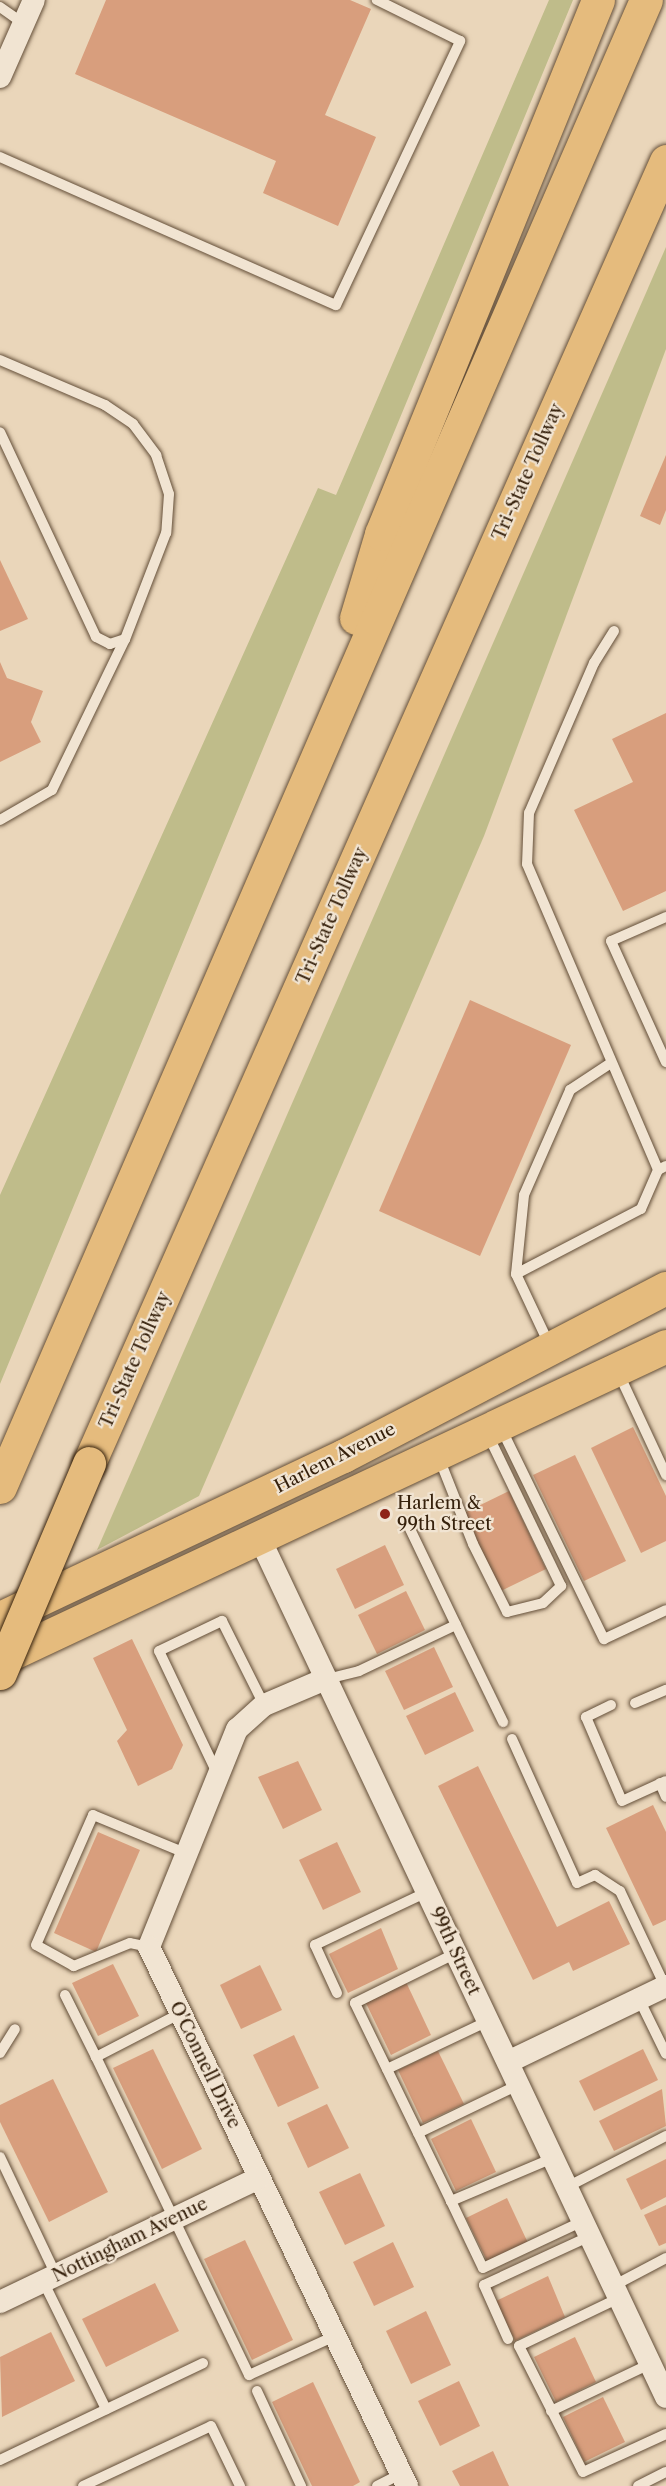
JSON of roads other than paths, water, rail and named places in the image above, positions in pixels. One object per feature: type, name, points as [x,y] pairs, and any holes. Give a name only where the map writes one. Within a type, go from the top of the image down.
[{"type":"main road","points":[[316,754],[381,534],[598,0]]},
{"type":"main road","points":[[0,1487],[316,754],[646,0]]},
{"type":"main road","name":"Tri-State Tollway","points":[[0,1673],[90,1463],[666,160]]},
{"type":"main road","name":"Harlem Avenue","points":[[0,1618],[243,1504],[549,1344],[666,1288]]},
{"type":"main road","points":[[0,1659],[260,1539],[666,1346]]},
{"type":"main road","name":"99th Street","points":[[243,1504],[260,1539]]},
{"type":"street","points":[[0,77],[34,0]]},
{"type":"street","name":"99th Street","points":[[260,1539],[323,1680],[427,1892],[666,2397]]},
{"type":"street","points":[[149,1947],[237,1729],[264,1705],[323,1680]]},
{"type":"street","name":"O'Connell Drive","points":[[149,1947],[404,2480]]},
{"type":"street","points":[[508,2062],[665,1986]]},
{"type":"street","name":"Nottingham Avenue","points":[[0,2302],[259,2178]]},
{"type":"lane","points":[[0,157],[336,305],[460,41],[377,0]]},
{"type":"lane","points":[[0,7],[23,23]]},
{"type":"lane","points":[[0,360],[105,405],[133,424],[156,455],[169,494],[166,533],[125,639],[52,790],[0,820]]},
{"type":"lane","points":[[0,432],[96,637],[110,644],[125,639]]},
{"type":"lane","points":[[516,1274],[641,1209],[662,1168],[611,1064],[527,864],[529,813],[594,663],[614,631]]},
{"type":"lane","points":[[666,917],[611,941],[666,1062]]},
{"type":"lane","points":[[549,1344],[516,1274],[524,1195],[570,1090],[611,1064]]},
{"type":"lane","points":[[616,1370],[666,1475]]},
{"type":"lane","points":[[438,1455],[473,1544],[507,1612],[543,1603],[561,1586],[493,1429]]},
{"type":"lane","points":[[493,1429],[604,1639],[666,1610]]},
{"type":"lane","points":[[408,1525],[503,1722]]},
{"type":"lane","points":[[218,1776],[159,1651],[222,1621],[264,1705]]},
{"type":"lane","points":[[323,1680],[359,1671],[456,1625]]},
{"type":"lane","points":[[635,1703],[666,1690]]},
{"type":"lane","points":[[611,1705],[585,1718],[622,1800],[663,1782],[666,1797]]},
{"type":"lane","points":[[512,1739],[577,1883],[595,1875],[620,1892],[665,1986]]},
{"type":"lane","points":[[149,1947],[130,1943],[74,1966],[36,1945],[93,1815],[185,1854]]},
{"type":"lane","points":[[337,1993],[315,1945],[427,1892]]},
{"type":"lane","points":[[456,1953],[355,2003],[483,2268],[586,2229]]},
{"type":"lane","points":[[65,1995],[176,2217],[249,2375],[335,2336]]},
{"type":"lane","points":[[639,1999],[666,2054]]},
{"type":"lane","points":[[96,2057],[181,2013]]},
{"type":"lane","points":[[387,2069],[488,2021]]},
{"type":"lane","points":[[0,2053],[15,2029]]},
{"type":"lane","points":[[418,2133],[518,2085]]},
{"type":"lane","points":[[567,2187],[666,2136]]},
{"type":"lane","points":[[0,2157],[106,2409]]},
{"type":"lane","points":[[451,2201],[553,2158]]},
{"type":"lane","points":[[508,2339],[484,2284],[586,2229]]},
{"type":"lane","points":[[666,2258],[616,2292],[519,2346],[583,2472],[666,2434]]},
{"type":"lane","points":[[0,2460],[202,2363]]},
{"type":"lane","points":[[551,2411],[650,2364]]},
{"type":"lane","points":[[257,2391],[301,2486]]},
{"type":"lane","points":[[83,2486],[211,2426],[240,2486]]},
{"type":"lane","points":[[638,2486],[666,2472]]},
{"type":"lane","points":[[377,2486],[404,2480]]},
{"type":"place","name":"Harlem & 99th Street","points":[[385,1514]]}]
